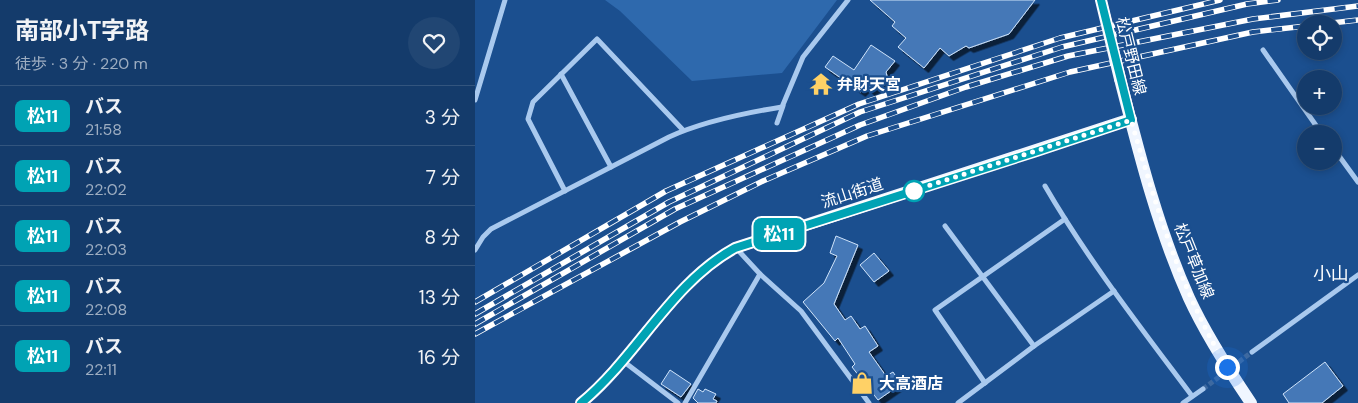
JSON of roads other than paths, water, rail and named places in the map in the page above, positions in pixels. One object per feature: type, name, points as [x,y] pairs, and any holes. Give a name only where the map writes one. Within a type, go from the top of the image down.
[{"type":"main road","name":"松戸野田線","points":[[1101,0],[1131,120]]},
{"type":"main road","name":"流山街道","points":[[581,403],[604,383],[690,284],[722,255],[735,248],[1131,120]]},
{"type":"main road","name":"松戸草加線","points":[[1131,120],[1156,207],[1189,297],[1212,342],[1251,403]]},
{"type":"street","points":[[475,100],[505,0]]},
{"type":"street","points":[[777,123],[803,57],[848,0]]},
{"type":"street","points":[[565,191],[528,119],[533,102],[597,38],[683,130]]},
{"type":"street","points":[[1263,50],[1317,125]]},
{"type":"street","points":[[561,74],[611,167]]},
{"type":"street","points":[[475,250],[483,237],[491,229],[683,130],[783,106]]},
{"type":"street","points":[[1342,160],[1358,182]]},
{"type":"street","points":[[1045,186],[1065,220],[1114,291],[1192,396]]},
{"type":"street","points":[[985,383],[935,310],[1065,220]]},
{"type":"street","points":[[945,226],[968,259],[984,276],[1034,346]]},
{"type":"street","points":[[735,248],[760,274],[801,311],[869,403]]},
{"type":"street","points":[[685,403],[760,274]]},
{"type":"street","points":[[1252,352],[1358,275]]},
{"type":"street","points":[[958,403],[1034,346],[1114,291]]},
{"type":"street","points":[[623,361],[678,403]]},
{"type":"street","points":[[1183,403],[1203,388]]},
{"type":"tunnel","points":[[1203,389],[1252,352]]},
{"type":"railway","points":[[475,302],[666,191],[859,104],[1060,38],[1220,0]]},
{"type":"railway","points":[[475,314],[669,202],[860,112],[1062,47],[1247,4],[1278,0]]},
{"type":"railway","points":[[475,324],[675,209],[860,125],[966,87],[1068,56],[1253,19],[1358,6]]},
{"type":"railway","points":[[1342,22],[1358,20]]},
{"type":"railway","points":[[475,334],[680,222],[763,181],[867,136],[1070,72],[1253,32],[1297,27]]},
{"type":"place","name":"弁財天宮","points":[[821,84]]},
{"type":"place","name":"大高酒店","points":[[862,383]]},
{"type":"district","name":"小山","points":[[1331,274]]}]
